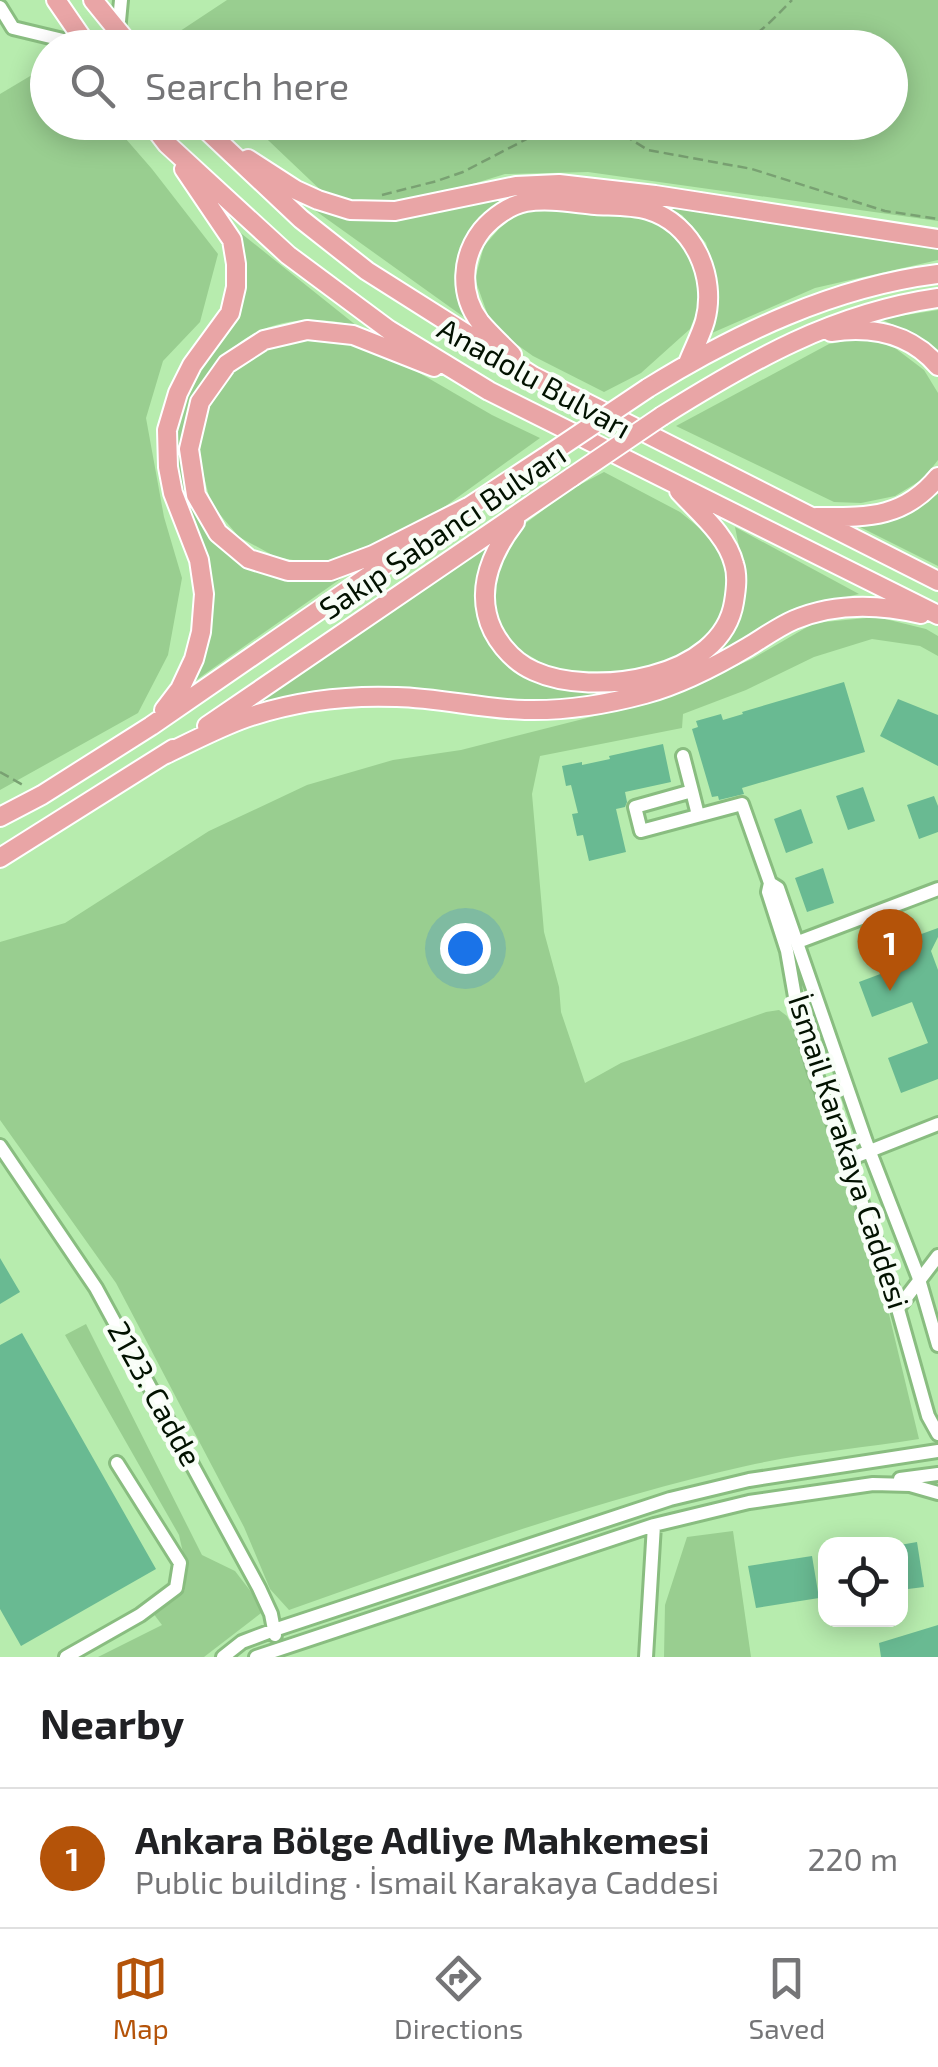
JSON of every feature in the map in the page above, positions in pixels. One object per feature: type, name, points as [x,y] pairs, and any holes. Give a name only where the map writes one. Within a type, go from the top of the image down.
[{"type":"main road","points":[[56,0],[76,30]]},
{"type":"main road","points":[[93,0],[116,30]]},
{"type":"main road","name":"Anadolu Bulvarı","points":[[164,140],[288,255],[389,330],[489,391],[938,616]]},
{"type":"main road","name":"Anadolu Bulvarı","points":[[217,140],[300,219],[366,271],[533,376],[938,581]]},
{"type":"main road","points":[[222,140],[296,190],[350,210],[395,210],[516,186],[559,184],[938,239]]},
{"type":"main road","points":[[151,726],[180,689],[194,658],[204,594],[198,560],[173,492],[168,468],[168,430],[178,393],[230,313],[236,287],[232,240],[167,144]]},
{"type":"main road","points":[[533,376],[478,320],[464,280],[470,250],[488,223],[515,205],[544,200],[647,210],[686,234],[696,250],[709,292],[705,321],[688,364]]},
{"type":"main road","name":"Sakıp Sabancı Bulvarı","points":[[0,817],[151,726],[474,504],[688,364],[760,326],[818,304],[869,287],[938,274]]},
{"type":"main road","name":"Sakıp Sabancı Bulvarı","points":[[0,858],[164,755],[730,373],[796,339],[874,311],[938,298]]},
{"type":"main road","points":[[474,504],[359,560],[330,570],[288,571],[250,559],[218,533],[196,495],[188,449],[200,402],[227,364],[264,340],[307,330],[353,334],[489,391]]},
{"type":"main road","points":[[796,339],[838,331],[885,332],[924,351],[938,366]]},
{"type":"main road","points":[[813,518],[852,518],[907,506],[938,477]]},
{"type":"main road","points":[[527,508],[495,553],[487,575],[485,604],[501,644],[520,663],[548,676],[599,682],[647,677],[695,659],[720,637],[733,612],[734,562],[721,537],[672,484]]},
{"type":"main road","points":[[164,755],[240,720],[341,698],[396,697],[524,710],[646,694],[689,679],[793,620],[821,611],[890,606],[938,616]]},
{"type":"street","points":[[118,30],[121,0]]},
{"type":"street","points":[[0,7],[13,28],[30,32]]},
{"type":"street","points":[[683,756],[698,814]]},
{"type":"street","points":[[692,791],[635,807],[641,831],[742,804],[770,883]]},
{"type":"street","name":"İsmail Karakaya Caddesi","points":[[938,1345],[919,1281],[798,942],[778,888],[770,883],[768,892],[787,951],[798,1014],[814,1069],[899,1307],[928,1416],[938,1434]]},
{"type":"street","points":[[798,942],[938,889]]},
{"type":"street","points":[[847,1160],[938,1124]]},
{"type":"street","name":"2123. Cadde","points":[[0,1146],[96,1288],[259,1588],[271,1614],[277,1653]]},
{"type":"street","points":[[899,1307],[938,1256]]},
{"type":"street","points":[[223,1657],[237,1645],[274,1630],[670,1499],[784,1474],[938,1451]]},
{"type":"street","points":[[66,1657],[140,1615],[176,1588],[180,1563],[116,1463]]},
{"type":"street","points":[[256,1657],[654,1526],[749,1502],[938,1474]]},
{"type":"street","points":[[873,1484],[910,1485],[938,1493]]},
{"type":"street","points":[[646,1657],[654,1526]]},
{"type":"path","points":[[763,30],[792,0]]},
{"type":"path","points":[[374,196],[437,182],[525,140]]},
{"type":"path","points":[[632,140],[648,150],[752,169],[885,210],[938,219]]},
{"type":"path","points":[[0,772],[42,795]]},
{"type":"green space","points":[[227,0],[938,0],[938,221],[588,172],[505,174],[440,194],[372,204],[330,199],[268,140],[908,140],[908,30],[182,30]]},
{"type":"green space","points":[[30,76],[30,140],[127,140],[218,254],[200,322],[163,361],[146,418],[164,517],[182,578],[168,655],[138,713],[0,790],[0,94]]},
{"type":"green space","points":[[550,187],[938,244],[938,260],[815,288],[712,333],[708,326],[715,279],[706,243],[682,215],[651,203],[551,189],[476,225],[464,244],[456,282],[468,320],[313,209],[343,214]]},
{"type":"green space","points":[[531,208],[629,211],[685,236],[698,267],[701,301],[690,329],[641,373],[604,392],[533,356],[492,327],[475,279],[484,246],[505,222]]},
{"type":"green space","points":[[232,226],[357,326],[299,321],[262,330],[245,339],[215,369],[186,455],[222,542],[313,579],[346,575],[192,683],[210,576],[203,546],[177,484],[173,455],[184,398],[236,313]]},
{"type":"green space","points":[[938,310],[938,354],[927,341],[881,319]]},
{"type":"green space","points":[[304,336],[357,340],[540,438],[447,505],[379,547],[327,566],[276,557],[239,537],[211,504],[199,457],[205,411],[232,372],[261,349]]},
{"type":"green space","points":[[852,340],[891,345],[924,370],[938,393],[938,460],[923,479],[895,496],[861,503],[834,502],[676,426],[829,344]]},
{"type":"green space","points":[[604,472],[680,512],[718,543],[732,585],[722,618],[702,645],[671,663],[632,672],[554,670],[518,649],[499,625],[494,594],[499,563],[526,523],[570,490]]},
{"type":"green space","points":[[938,491],[938,566],[860,527],[912,512]]},
{"type":"green space","points":[[735,527],[859,594],[793,612],[676,674],[614,695],[520,703],[386,687],[250,705],[493,538],[477,582],[476,605],[489,637],[568,687],[711,655],[735,625],[744,596]]},
{"type":"green space","points":[[877,617],[926,629],[938,636],[938,656],[920,646],[872,639],[814,657],[746,690],[683,714],[682,728],[540,756],[532,794],[544,932],[559,987],[561,1012],[585,1083],[621,1063],[766,1012],[779,1010],[787,1016],[881,1281],[919,1439],[789,1458],[688,1480],[516,1531],[289,1610],[270,1589],[244,1527],[116,1283],[0,1120],[0,942],[65,923],[209,831],[307,785],[393,760],[461,750],[662,699],[752,659],[814,623]]},
{"type":"green space","points":[[86,1324],[202,1555],[235,1571],[265,1610],[204,1657],[98,1657],[162,1625],[153,1613],[185,1590],[186,1566],[179,1535],[65,1335]]},
{"type":"green space","points":[[733,1531],[751,1657],[664,1657],[665,1605],[687,1537]]},
{"type":"building","points":[[844,682],[865,752],[742,788],[744,794],[719,800],[718,796],[712,797],[692,729],[698,727],[696,721],[721,714],[723,720]]},
{"type":"building","points":[[898,699],[938,715],[938,766],[880,736]]},
{"type":"building","points":[[663,744],[671,782],[625,792],[625,807],[616,809],[626,852],[589,861],[583,835],[577,836],[572,814],[578,813],[562,766],[610,759],[609,756]]},
{"type":"building","points":[[863,787],[875,821],[848,830],[836,796]]},
{"type":"building","points":[[934,796],[938,832],[919,839],[907,805]]},
{"type":"building","points":[[801,809],[813,843],[786,853],[774,819]]},
{"type":"building","points":[[823,868],[834,903],[807,912],[795,878]]},
{"type":"building","points":[[938,928],[931,951],[938,970],[938,1079],[901,1093],[888,1058],[928,1043],[912,1002],[872,1017],[859,982],[899,967],[891,945]]},
{"type":"building","points":[[0,1258],[20,1292],[0,1304]]},
{"type":"building","points":[[22,1333],[156,1569],[21,1646],[0,1609],[0,1345]]},
{"type":"building","points":[[917,1542],[924,1587],[908,1589],[908,1544]]},
{"type":"building","points":[[812,1556],[818,1598],[756,1608],[748,1566]]},
{"type":"building","points":[[938,1625],[938,1657],[881,1657],[879,1643]]},
{"type":"place","name":"Ankara Bölge Adliye Mahkemesi","points":[[890,991]]}]
